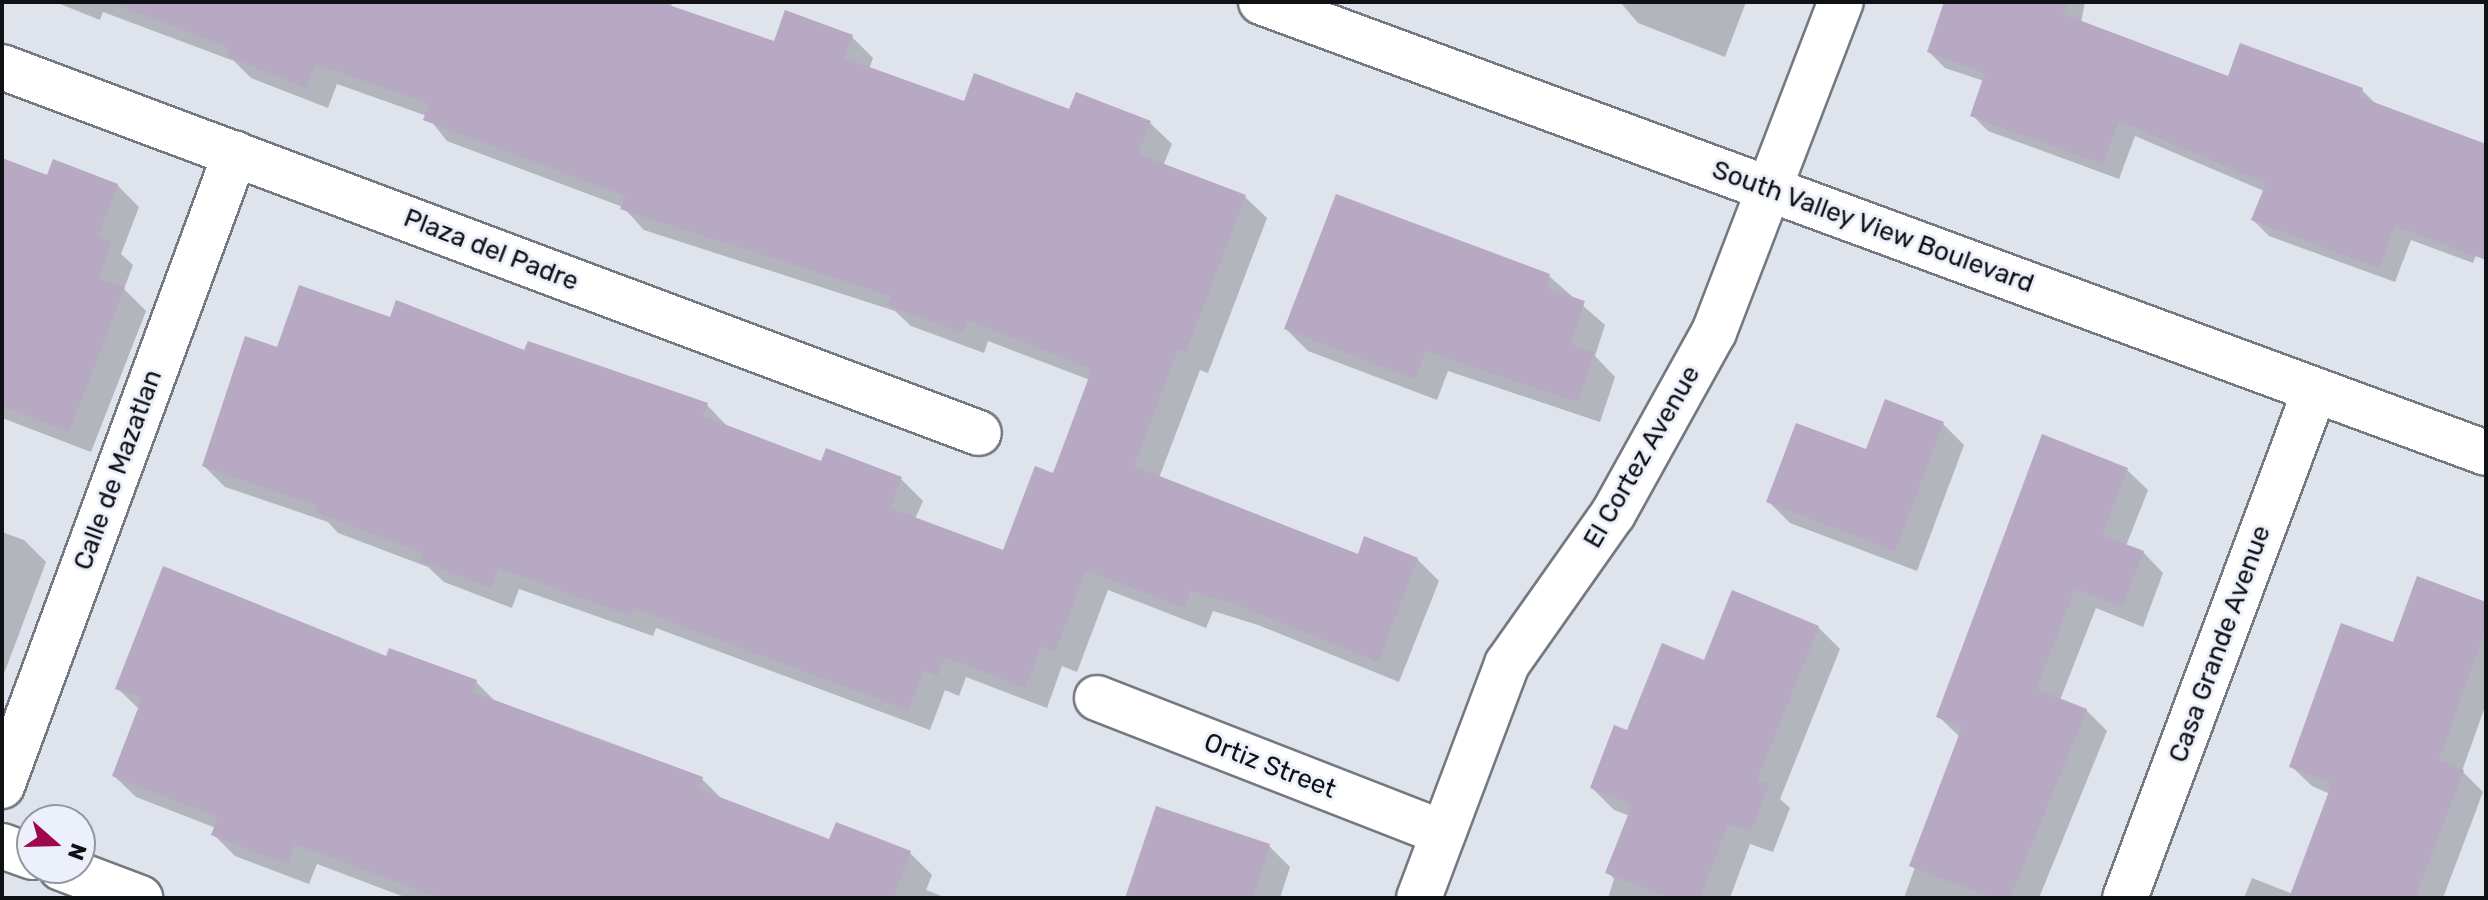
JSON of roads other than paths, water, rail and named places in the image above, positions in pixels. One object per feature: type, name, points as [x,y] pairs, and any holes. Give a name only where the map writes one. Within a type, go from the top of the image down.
[{"type":"street","name":"South Valley View Boulevard","points":[[1261,2],[2486,453]]},
{"type":"street","name":"El Cortez Avenue","points":[[1419,898],[1507,664],[1613,514],[1714,332],[1772,190],[1841,2]]},
{"type":"street","name":"Plaza del Padre","points":[[2,67],[979,433]]},
{"type":"street","name":"Calle de Mazatlan","points":[[2,786],[235,154]]},
{"type":"street","name":"Casa Grande Avenue","points":[[2125,898],[2315,390]]},
{"type":"street","name":"Ortiz Street","points":[[1097,698],[1443,833]]},
{"type":"street","points":[[96,881],[140,898]]}]
